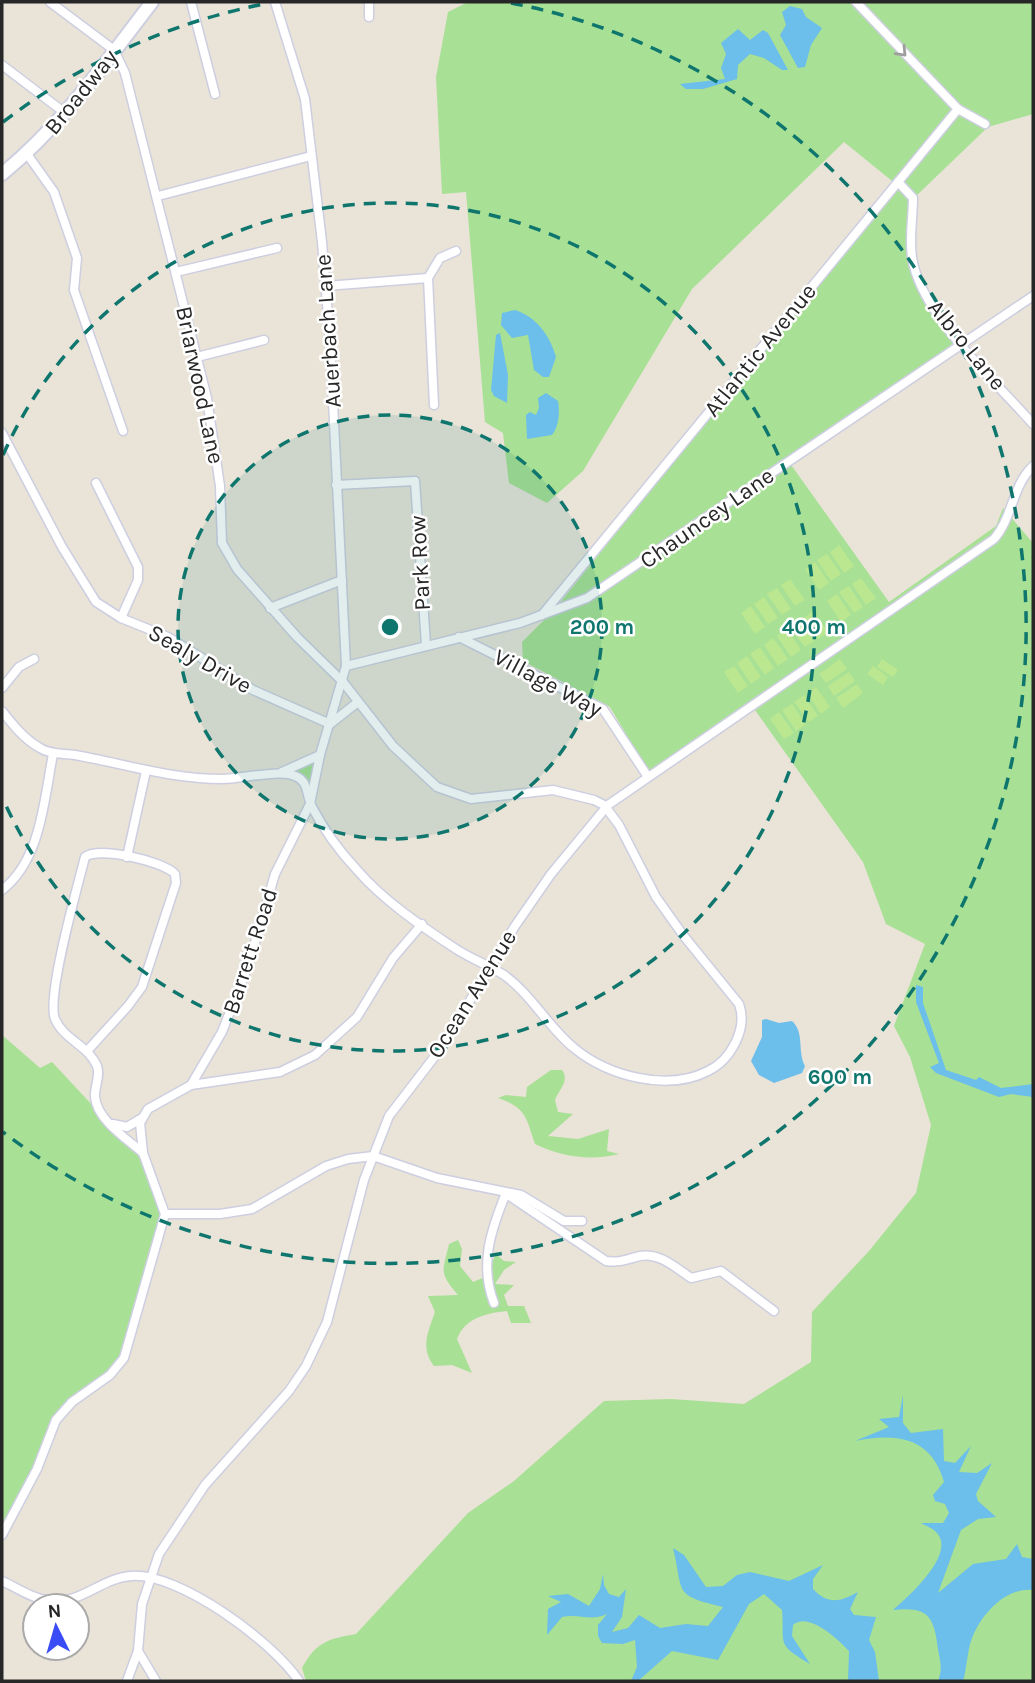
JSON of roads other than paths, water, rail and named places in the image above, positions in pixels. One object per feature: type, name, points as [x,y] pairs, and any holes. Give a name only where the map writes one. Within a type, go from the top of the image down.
[{"type":"main road","name":"Broadway","points":[[2,174],[27,154],[65,113],[152,2]]},
{"type":"street","points":[[50,2],[114,50]]},
{"type":"street","points":[[191,2],[215,94]]},
{"type":"street","name":"Auerbach Lane","points":[[275,2],[301,83],[326,286],[346,666]]},
{"type":"street","points":[[369,2],[369,18]]},
{"type":"street","points":[[856,2],[958,108],[985,124]]},
{"type":"street","name":"Briarwood Lane","points":[[114,50],[134,100],[197,357],[215,439],[222,543],[237,569],[270,608],[343,682],[419,773],[437,787],[458,797],[488,798],[553,790],[594,800],[606,807]]},
{"type":"street","points":[[2,65],[65,113]]},
{"type":"street","name":"Atlantic Avenue","points":[[542,615],[958,108]]},
{"type":"street","points":[[27,154],[54,192],[77,258],[74,290],[123,431]]},
{"type":"street","points":[[158,196],[311,156]]},
{"type":"street","name":"Albro Lane","points":[[898,182],[913,198],[911,245],[916,276],[929,302],[1033,424]]},
{"type":"street","points":[[176,272],[277,248]]},
{"type":"street","points":[[434,405],[428,278],[440,258],[456,251]]},
{"type":"street","points":[[326,286],[428,278]]},
{"type":"street","name":"Chauncey Lane","points":[[346,666],[576,604],[617,580],[961,342],[1033,296]]},
{"type":"street","points":[[197,357],[264,340]]},
{"type":"street","name":"Sealy Drive","points":[[2,433],[91,596],[104,609],[168,637],[253,690],[330,724]]},
{"type":"street","name":"Ocean Avenue","points":[[127,1681],[138,1651],[142,1604],[149,1575],[169,1536],[205,1485],[289,1391],[316,1349],[327,1322],[354,1214],[389,1115],[442,1047],[489,968],[551,874],[606,807],[994,538],[1002,530],[1020,482],[1033,466]]},
{"type":"street","name":"Park Row","points":[[336,485],[415,481],[426,645]]},
{"type":"street","points":[[96,483],[138,567],[138,580],[121,618]]},
{"type":"street","points":[[270,608],[342,580]]},
{"type":"street","name":"Village Way","points":[[459,637],[570,690],[603,709],[648,777]]},
{"type":"street","points":[[2,688],[19,667],[34,659]]},
{"type":"street","points":[[343,682],[346,666]]},
{"type":"street","name":"Barrett Road","points":[[191,1084],[222,1032],[249,963],[275,874],[310,804],[320,755],[343,682]]},
{"type":"street","points":[[330,724],[358,702]]},
{"type":"street","points":[[2,712],[21,734],[53,754],[73,755],[183,777],[222,779],[279,773],[293,775],[305,783],[310,804],[339,849],[361,875],[422,924],[504,975],[523,992],[573,1048],[620,1072],[651,1079],[683,1079],[709,1071],[728,1053],[740,1030],[739,1004],[682,935],[656,897],[620,825],[606,807]]},
{"type":"street","points":[[2,890],[22,872],[33,848],[53,754]]},
{"type":"street","points":[[279,773],[320,755]]},
{"type":"street","points":[[127,857],[146,771]]},
{"type":"street","points":[[88,1050],[142,987],[176,883],[175,874],[166,866],[98,850],[85,857],[53,1000],[55,1018],[61,1028],[88,1050],[98,1069],[96,1102],[110,1122],[143,1153]]},
{"type":"street","points":[[110,1122],[127,1127],[142,1118],[157,1102],[191,1084],[280,1072],[315,1055],[357,1017],[393,958],[422,924]]},
{"type":"street","points":[[2,1535],[37,1469],[56,1420],[72,1402],[110,1375],[124,1358],[165,1214],[143,1153],[139,1129],[142,1118]]},
{"type":"street","points":[[165,1214],[220,1214],[252,1209],[326,1166],[348,1159],[373,1156],[437,1178],[521,1195],[564,1221],[582,1221]]},
{"type":"street","points":[[494,1303],[488,1282],[486,1251],[491,1229],[506,1193]]},
{"type":"street","points":[[506,1193],[606,1261],[618,1263],[649,1255],[665,1260],[691,1278],[721,1271],[774,1311]]},
{"type":"street","points":[[2,1581],[38,1598],[59,1602],[77,1598],[119,1578],[149,1575],[215,1607],[271,1652],[299,1681]]},
{"type":"street","points":[[138,1651],[156,1681]]},
{"type":"water","points":[[790,6],[802,9],[806,17],[822,28],[811,45],[805,67],[798,68],[780,35],[786,25],[782,12]]},
{"type":"water","points":[[738,29],[750,40],[763,30],[768,33],[788,70],[782,70],[764,58],[750,54],[738,65],[737,79],[703,89],[686,89],[680,84],[725,79],[721,68],[726,54],[721,43]]},
{"type":"water","points":[[515,310],[536,322],[550,342],[556,357],[549,377],[543,377],[534,370],[528,335],[512,338],[501,325],[502,313]]},
{"type":"water","points":[[500,333],[508,375],[507,403],[494,396],[491,390],[496,335]]},
{"type":"water","points":[[546,393],[558,401],[556,427],[552,435],[527,439],[526,415],[530,412],[536,415],[539,408],[538,398]]},
{"type":"water","points":[[916,985],[923,987],[923,1003],[946,1070],[976,1080],[979,1077],[1001,1088],[1033,1084],[1033,1097],[1011,1094],[999,1097],[936,1073],[930,1067],[939,1063],[916,1002]]},
{"type":"water","points":[[762,1020],[779,1023],[792,1021],[796,1026],[805,1066],[802,1073],[774,1083],[759,1075],[751,1061],[762,1037]]},
{"type":"water","points":[[903,1395],[903,1423],[911,1433],[943,1429],[944,1461],[955,1463],[971,1446],[959,1472],[977,1473],[992,1463],[976,1494],[978,1501],[996,1517],[978,1519],[961,1530],[938,1593],[973,1564],[1006,1559],[1017,1544],[1022,1557],[1033,1559],[1033,1590],[1023,1590],[1004,1597],[982,1620],[970,1643],[963,1681],[938,1681],[941,1665],[934,1628],[927,1616],[914,1610],[893,1610],[928,1574],[941,1551],[941,1541],[936,1532],[921,1523],[943,1523],[949,1513],[945,1504],[935,1501],[933,1495],[944,1482],[938,1467],[930,1455],[910,1441],[884,1438],[855,1441],[889,1427],[879,1419],[899,1417]]},
{"type":"water","points":[[673,1548],[684,1555],[706,1587],[723,1586],[737,1575],[750,1572],[789,1581],[823,1565],[813,1579],[813,1589],[829,1600],[845,1598],[858,1592],[850,1609],[854,1615],[876,1617],[869,1640],[875,1652],[879,1681],[848,1681],[849,1651],[822,1628],[807,1621],[793,1625],[792,1636],[810,1664],[791,1652],[784,1642],[782,1610],[764,1594],[749,1604],[718,1660],[672,1651],[638,1681],[631,1681],[637,1667],[635,1640],[623,1644],[602,1643],[598,1636],[598,1625],[607,1614],[595,1617],[562,1617],[547,1635],[548,1609],[561,1602],[548,1596],[568,1594],[589,1606],[600,1589],[603,1574],[604,1585],[609,1594],[619,1597],[626,1589],[622,1617],[612,1632],[628,1628],[639,1615],[660,1628],[686,1624],[708,1626],[723,1607],[695,1599],[683,1590]]}]
